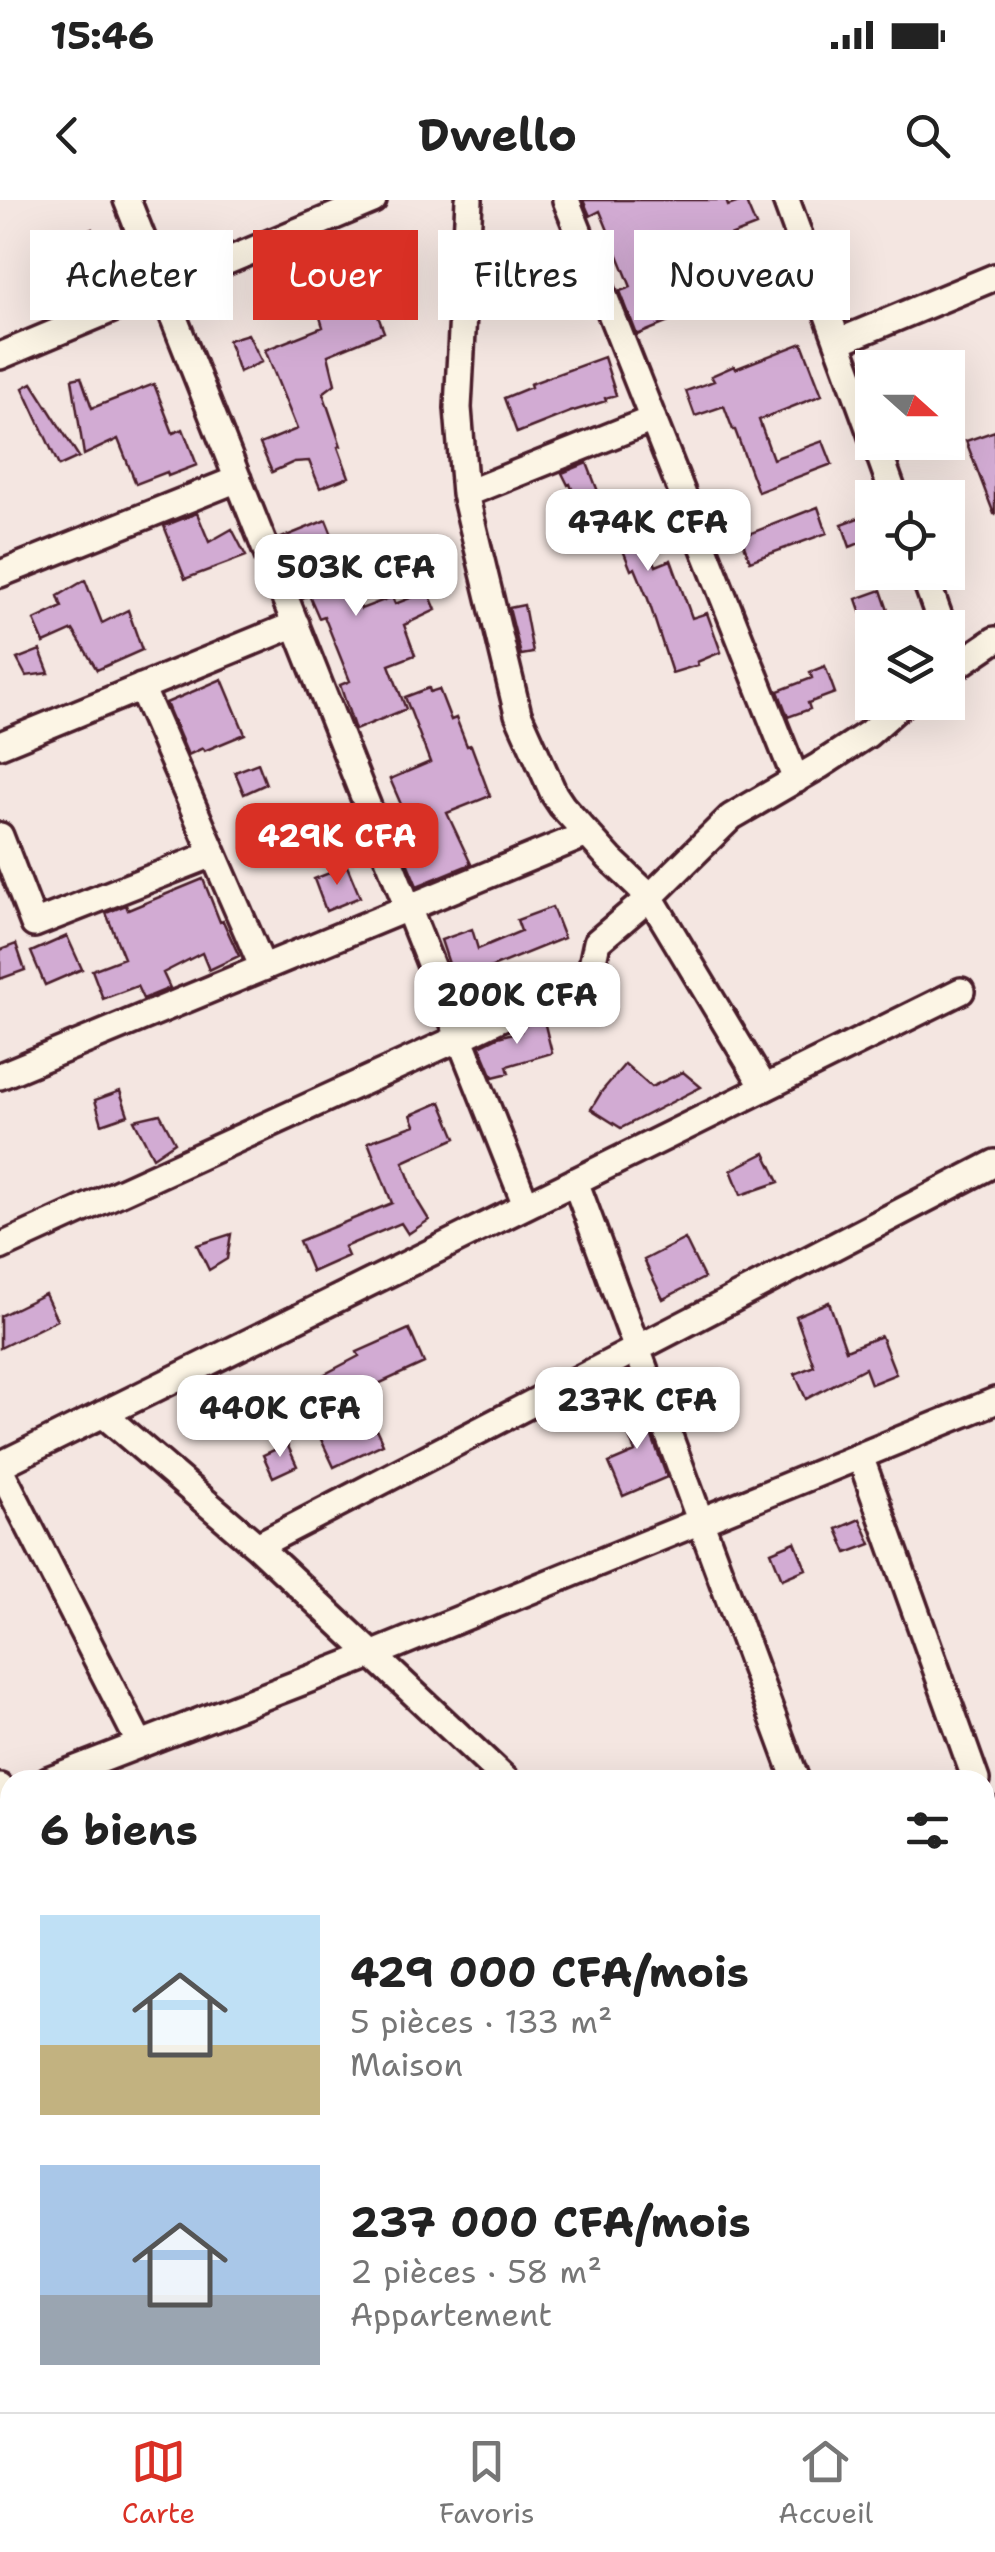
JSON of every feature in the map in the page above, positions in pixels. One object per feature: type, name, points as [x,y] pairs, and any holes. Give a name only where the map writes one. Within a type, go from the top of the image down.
[{"type":"street","points":[[127,200],[139,230]]},
{"type":"street","points":[[233,258],[373,200]]},
{"type":"street","points":[[469,200],[458,408],[465,494],[518,714],[554,794],[650,897],[764,1087]]},
{"type":"street","points":[[566,200],[796,780]]},
{"type":"street","points":[[786,200],[855,388]]},
{"type":"street","points":[[838,342],[995,277]]},
{"type":"street","points":[[0,356],[86,320]]},
{"type":"street","points":[[175,320],[526,1205]]},
{"type":"street","points":[[465,494],[653,419]]},
{"type":"street","points":[[0,574],[238,480]]},
{"type":"street","points":[[0,744],[296,624]]},
{"type":"street","points":[[965,660],[995,640]]},
{"type":"street","points":[[142,688],[262,968]]},
{"type":"street","points":[[0,1247],[590,975],[597,942],[650,897],[731,817],[796,780],[884,720]]},
{"type":"street","points":[[0,1076],[588,834]]},
{"type":"street","points":[[0,836],[34,924],[214,854]]},
{"type":"street","points":[[140,1744],[0,1467],[960,990]]},
{"type":"street","points":[[256,1546],[995,1163]]},
{"type":"street","points":[[575,1181],[792,1770]]},
{"type":"street","points":[[74,1770],[374,1654],[995,1401]]},
{"type":"street","points":[[103,1414],[256,1546],[496,1770]]},
{"type":"street","points":[[860,1456],[972,1770]]},
{"type":"building","points":[[583,200],[726,200],[728,206],[745,200],[756,226],[746,230],[634,230],[634,320],[673,320],[637,335],[620,291],[631,287],[614,245],[614,230],[608,230],[600,211],[590,216]]},
{"type":"building","points":[[321,320],[379,320],[384,332],[328,355],[335,384],[323,393],[349,477],[320,488],[309,461],[294,462],[272,472],[260,444],[297,429],[265,350],[323,327]]},
{"type":"building","points":[[248,334],[262,362],[239,372],[228,340]]},
{"type":"building","points":[[802,343],[822,395],[759,420],[773,459],[823,441],[832,464],[758,492],[724,406],[695,416],[686,391],[714,381],[711,376],[734,366],[735,369]]},
{"type":"building","points":[[604,357],[616,395],[517,433],[504,398],[531,387],[530,384]]},
{"type":"building","points":[[81,377],[92,408],[154,384],[173,433],[183,429],[197,465],[136,484],[118,439],[84,455],[72,379]]},
{"type":"building","points":[[32,383],[79,457],[59,466],[23,388]]},
{"type":"building","points":[[995,431],[995,514],[994,514],[966,441]]},
{"type":"building","points":[[587,463],[604,507],[633,497],[656,566],[671,560],[692,618],[707,613],[721,652],[672,673],[648,599],[615,530],[592,539],[562,473]]},
{"type":"building","points":[[818,507],[827,533],[750,561],[741,537]]},
{"type":"building","points":[[197,513],[209,542],[232,529],[246,556],[185,579],[164,526]]},
{"type":"building","points":[[855,519],[855,545],[850,547],[842,524]]},
{"type":"building","points":[[326,520],[340,555],[379,539],[389,563],[348,579],[361,609],[392,597],[395,604],[428,591],[436,610],[404,625],[415,655],[389,665],[406,709],[355,730],[340,685],[350,681],[324,616],[319,618],[309,595],[302,598],[279,539]]},
{"type":"building","points":[[85,580],[102,623],[128,610],[142,650],[97,670],[73,630],[44,643],[34,620],[62,607],[58,596]]},
{"type":"building","points":[[881,590],[888,610],[860,610],[856,599]]},
{"type":"building","points":[[524,605],[533,653],[521,655],[509,608]]},
{"type":"building","points":[[40,650],[49,673],[26,676],[17,659]]},
{"type":"building","points":[[825,666],[835,693],[808,703],[810,709],[788,717],[778,691],[812,678],[810,672]]},
{"type":"building","points":[[222,679],[245,734],[188,755],[166,703]]},
{"type":"building","points":[[429,688],[430,692],[439,689],[451,720],[456,718],[490,796],[447,813],[471,864],[417,886],[407,862],[434,850],[419,810],[406,816],[390,779],[430,762],[405,697]]},
{"type":"building","points":[[258,763],[266,784],[244,794],[235,772]]},
{"type":"building","points":[[283,825],[292,847],[268,858],[258,837]]},
{"type":"building","points":[[347,866],[360,897],[326,911],[314,879]]},
{"type":"building","points":[[203,879],[239,956],[209,970],[202,953],[163,973],[170,988],[143,999],[137,986],[103,999],[92,970],[124,958],[106,913],[126,905],[128,910]]},
{"type":"building","points":[[552,907],[564,938],[455,982],[441,940],[472,929],[478,949],[521,931],[517,920]]},
{"type":"building","points":[[67,936],[82,969],[45,985],[31,952]]},
{"type":"building","points":[[16,944],[25,970],[0,979],[0,950]]},
{"type":"building","points":[[543,1017],[552,1053],[507,1066],[509,1073],[493,1077],[480,1046],[521,1031],[520,1027]]},
{"type":"building","points":[[625,1064],[651,1087],[683,1072],[701,1087],[621,1128],[591,1109]]},
{"type":"building","points":[[120,1091],[128,1115],[102,1124],[95,1100]]},
{"type":"building","points":[[441,1102],[456,1138],[403,1162],[429,1220],[408,1234],[401,1223],[344,1247],[348,1256],[312,1272],[299,1241],[392,1203],[368,1142],[415,1125],[411,1115]]},
{"type":"building","points":[[160,1114],[175,1142],[153,1157],[134,1120]]},
{"type":"building","points":[[765,1153],[779,1182],[741,1195],[731,1170]]},
{"type":"building","points":[[231,1234],[227,1259],[209,1270],[197,1245]]},
{"type":"building","points":[[685,1239],[704,1278],[663,1299],[644,1260]]},
{"type":"building","points":[[45,1294],[57,1320],[0,1348],[0,1316]]},
{"type":"building","points":[[829,1302],[846,1350],[881,1336],[896,1374],[871,1384],[865,1368],[806,1399],[795,1374],[814,1366],[796,1316]]},
{"type":"building","points":[[409,1329],[424,1363],[360,1394],[383,1444],[334,1467],[319,1435],[330,1429],[306,1384],[359,1356],[357,1352]]},
{"type":"building","points":[[637,1396],[667,1477],[623,1496],[609,1463],[635,1452],[617,1406]]},
{"type":"building","points":[[287,1444],[297,1466],[273,1477],[263,1455]]},
{"type":"building","points":[[860,1519],[871,1544],[847,1553],[837,1529]]},
{"type":"building","points":[[795,1542],[806,1569],[782,1579],[771,1552]]}]
